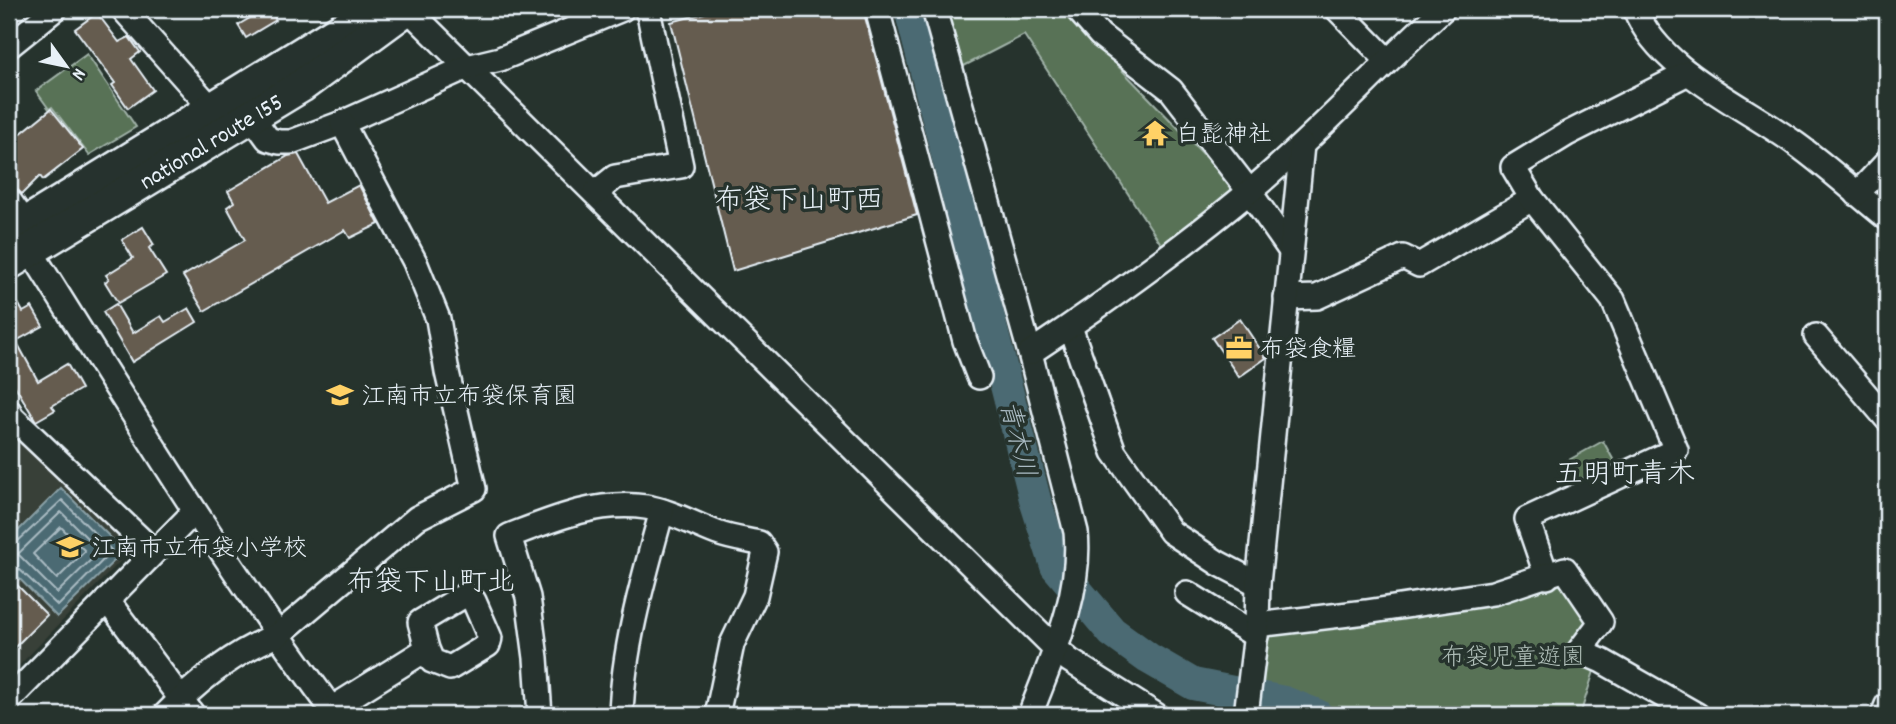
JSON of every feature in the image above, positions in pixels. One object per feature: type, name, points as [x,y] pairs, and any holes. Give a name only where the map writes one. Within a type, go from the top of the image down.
[{"type":"highway","name":"national route 155","points":[[17,234],[211,108],[353,22],[367,9]]},
{"type":"highway","name":"national route 155","points":[[17,234],[253,117],[312,79],[407,9]]},
{"type":"street","points":[[9,46],[55,9]]},
{"type":"street","points":[[123,9],[211,108]]},
{"type":"street","points":[[407,9],[1055,648],[1069,660],[1156,715]]},
{"type":"street","points":[[253,117],[268,139],[291,142],[342,123],[467,67],[500,59],[622,9]]},
{"type":"street","points":[[595,193],[615,177],[681,166],[646,9]]},
{"type":"street","points":[[877,9],[965,341],[979,377]]},
{"type":"street","points":[[934,9],[1030,353],[1072,511],[1077,542],[1077,561],[1070,602],[1030,715]]},
{"type":"street","points":[[1336,9],[1387,60]]},
{"type":"street","points":[[1030,353],[1161,262],[1249,191],[1302,145],[1387,60],[1443,9]]},
{"type":"street","points":[[1635,9],[1641,23],[1672,60],[1796,144],[1887,218]]},
{"type":"street","points":[[1089,13],[1100,35],[1171,90],[1249,191],[1290,250]]},
{"type":"street","points":[[1547,577],[1527,519],[1676,450],[1612,300],[1532,199],[1513,167],[1567,134],[1688,72]]},
{"type":"street","points":[[187,707],[190,690],[254,644],[278,635],[417,518],[474,489],[447,372],[438,319],[415,262],[342,123]]},
{"type":"street","points":[[1249,700],[1302,145]]},
{"type":"street","points":[[1857,194],[1887,162]]},
{"type":"street","points":[[1286,298],[1317,297],[1403,257],[1419,265],[1532,199]]},
{"type":"street","points":[[17,234],[194,512],[333,712],[427,649]]},
{"type":"street","points":[[1070,327],[1114,452],[1171,532],[1218,563],[1258,584]]},
{"type":"street","points":[[1816,336],[1887,419]]},
{"type":"street","points":[[9,411],[12,417],[154,552]]},
{"type":"street","points":[[540,715],[528,597],[509,536],[561,516],[596,508],[622,506],[647,507],[678,516],[719,534],[759,543],[765,552],[755,596],[732,644],[717,715]]},
{"type":"street","points":[[621,715],[625,676],[641,588],[662,511]]},
{"type":"street","points":[[9,700],[194,512]]},
{"type":"street","points":[[1187,593],[1256,630],[1493,593],[1566,569],[1601,622],[1579,650],[1697,715]]},
{"type":"street","points":[[107,600],[187,707]]},
{"type":"street","points":[[1883,715],[1887,705]]},
{"type":"street","points":[[164,715],[187,707]]},
{"type":"shaded area","name":"江南市立布袋小学校","points":[[9,419],[130,542],[130,551],[9,676]]},
{"type":"green space","points":[[944,9],[1067,9],[1088,35],[1239,191],[1165,250],[1024,35],[962,67]]},
{"type":"green space","points":[[87,54],[136,127],[89,155],[52,107],[49,109],[36,91]]},
{"type":"green space","points":[[1603,441],[1619,470],[1585,490],[1567,461]]},
{"type":"green space","name":"布袋児童遊園","points":[[1564,584],[1591,620],[1595,668],[1580,715],[1332,715],[1260,688],[1264,638],[1271,633],[1477,604]]},
{"type":"water","points":[[61,488],[124,551],[57,617],[9,568],[9,540]]},
{"type":"building","points":[[269,9],[276,20],[246,38],[238,25]]},
{"type":"building","points":[[720,9],[863,9],[917,215],[733,271],[671,22]]},
{"type":"building","points":[[97,13],[119,42],[129,37],[140,52],[131,59],[153,90],[128,108],[112,85],[115,83],[75,29]]},
{"type":"building","points":[[51,109],[83,149],[43,180],[40,176],[22,194],[9,186],[9,143]]},
{"type":"building","points":[[298,154],[325,203],[359,185],[379,224],[350,238],[345,230],[204,311],[183,276],[245,240],[227,207],[234,202],[228,191],[288,156]]},
{"type":"building","points":[[143,227],[154,245],[149,248],[166,275],[118,303],[105,282],[109,279],[106,275],[133,258],[122,240]]},
{"type":"building","points":[[9,287],[23,312],[32,307],[43,326],[16,341],[9,328]]},
{"type":"building","points":[[116,304],[133,333],[161,316],[165,322],[189,308],[197,322],[132,362],[103,312]]},
{"type":"building","name":"布袋食糧","points":[[1240,319],[1266,358],[1239,377],[1212,338]]},
{"type":"building","points":[[9,328],[38,381],[67,364],[81,389],[52,406],[55,410],[36,421],[9,376]]},
{"type":"building","points":[[9,577],[47,615],[9,653]]},
{"type":"waterway","name":"青木川","points":[[910,9],[1036,503],[1056,566],[1112,632],[1148,658],[1193,684],[1284,702],[1317,715]]},
{"type":"place","name":"白髭神社","points":[[1155,133]]},
{"type":"place","name":"布袋食糧","points":[[1239,348]]},
{"type":"place","name":"江南市立布袋保育園","points":[[340,395]]},
{"type":"place","name":"江南市立布袋小学校","points":[[70,547]]},
{"type":"district","name":"布袋下山町西","points":[[799,198]]},
{"type":"district","name":"五明町青木","points":[[1625,472]]},
{"type":"district","name":"布袋下山町北","points":[[431,580]]}]
